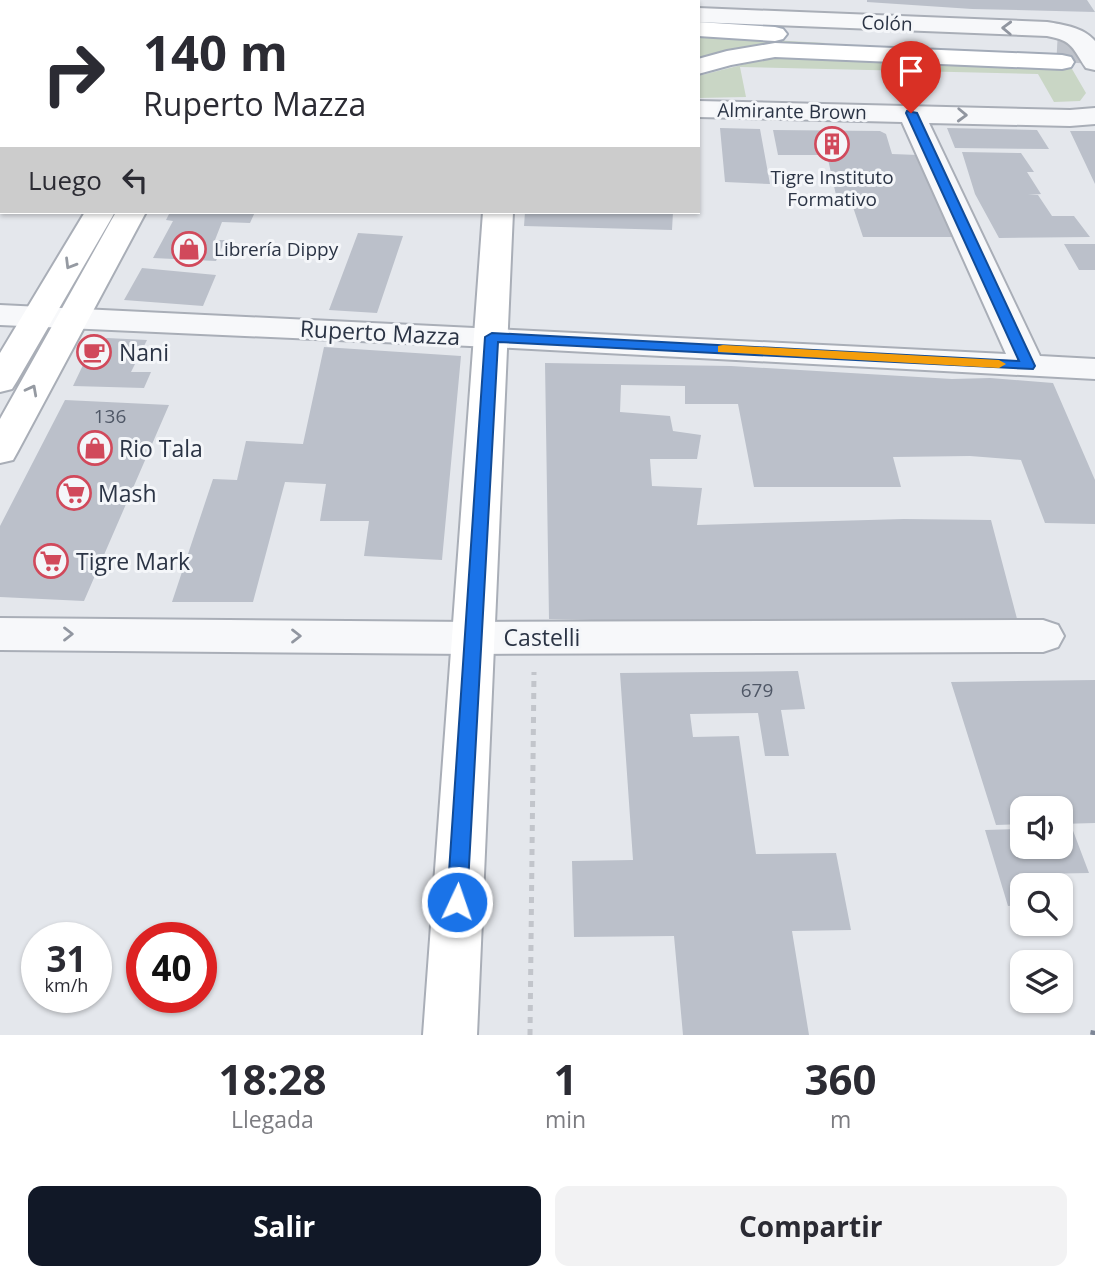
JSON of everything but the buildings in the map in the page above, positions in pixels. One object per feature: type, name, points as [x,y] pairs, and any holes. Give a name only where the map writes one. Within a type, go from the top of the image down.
[{"type":"main road","points":[[700,29],[1064,49]]},
{"type":"main road","points":[[700,66],[727,58],[775,50],[1064,49]]},
{"type":"main road","points":[[0,381],[99,214]]},
{"type":"main road","points":[[0,450],[130,214]]},
{"type":"main road","points":[[450,1035],[498,214]]},
{"type":"street","name":"Colón","points":[[700,15],[837,10],[1047,29],[1064,49]]},
{"type":"street","points":[[1064,49],[1090,47],[1095,63]]},
{"type":"street","name":"Almirante Brown","points":[[700,110],[1070,118],[1095,116]]},
{"type":"street","points":[[911,113],[1028,366]]},
{"type":"street","name":"Ruperto Mazza","points":[[0,315],[492,337],[1095,369]]},
{"type":"street","name":"Castelli","points":[[0,634],[472,638],[1043,636]]},
{"type":"path","points":[[530,1035],[534,638]]},
{"type":"green space","points":[[700,36],[826,43],[778,45],[714,53],[700,57]]},
{"type":"green space","points":[[826,56],[1072,69],[1086,93],[1080,101],[1054,102],[1038,74],[740,67],[746,97],[700,98],[700,75],[765,59]]},
{"type":"tunnel","points":[[1057,49],[1095,51]]},
{"type":"railway","points":[[1093,1035],[1095,1024]]},
{"type":"slow traffic","points":[[723,349],[999,364]]},
{"type":"place","name":"Tigre Instituto Formativo","points":[[832,144]]},
{"type":"place","name":"Librería Dippy","points":[[189,249]]},
{"type":"place","name":"Nani","points":[[94,352]]},
{"type":"place","name":"Rio Tala","points":[[95,448]]},
{"type":"place","name":"Mash","points":[[74,493]]},
{"type":"place","name":"Tigre Mark","points":[[51,561]]},
{"type":"route","points":[[457,902],[492,337],[1028,366],[911,113]]}]
